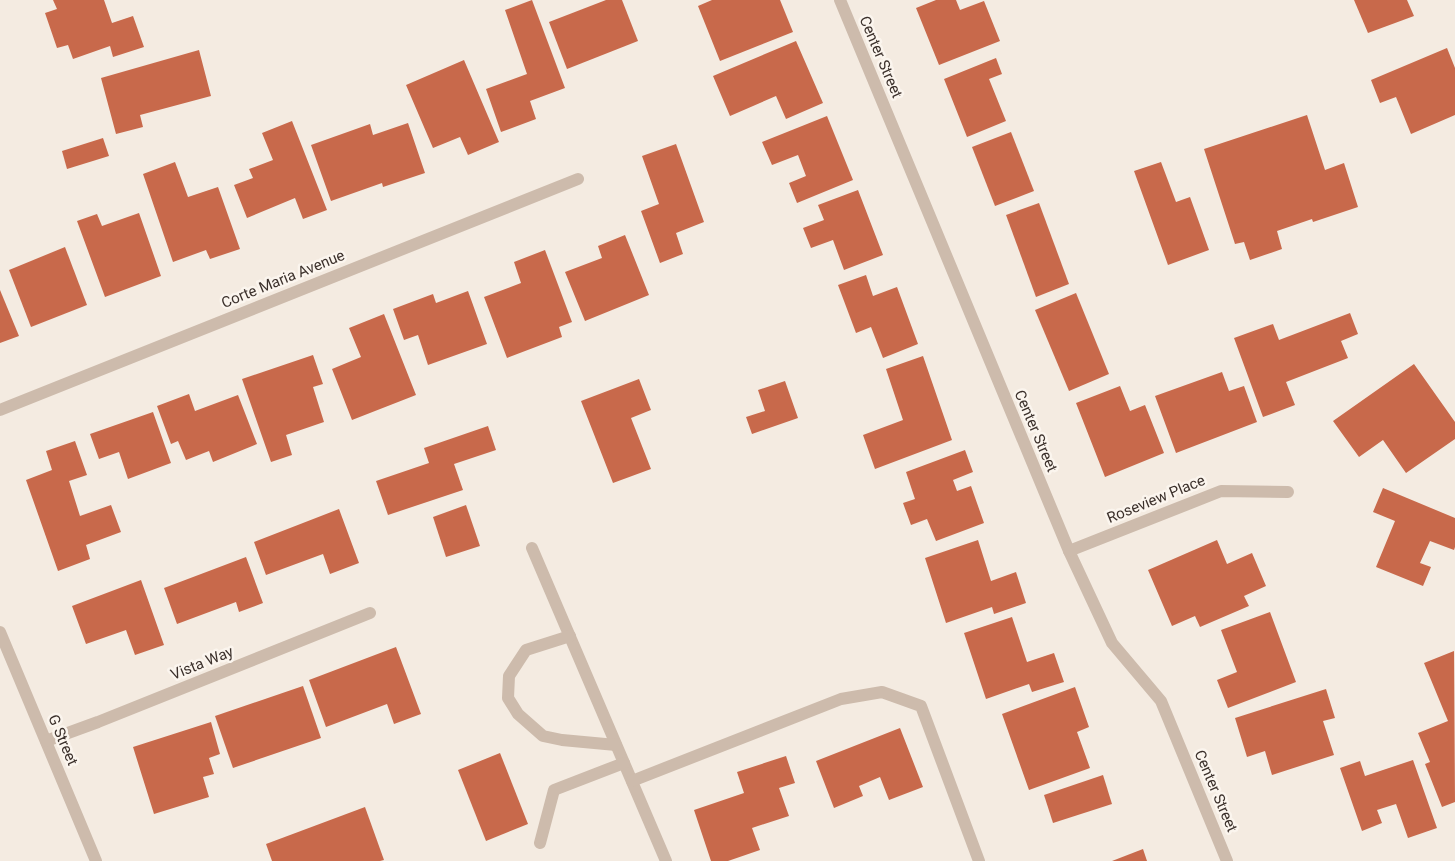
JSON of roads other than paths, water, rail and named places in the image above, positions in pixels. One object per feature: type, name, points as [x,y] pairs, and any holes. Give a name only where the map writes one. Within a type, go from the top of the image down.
[{"type":"street","name":"Center Street","points":[[840,0],[1069,552],[1112,642],[1161,701],[1227,861]]},
{"type":"street","name":"Corte Maria Avenue","points":[[0,410],[578,179]]},
{"type":"street","name":"Roseview Place","points":[[1069,552],[1221,491],[1288,492]]},
{"type":"street","points":[[532,548],[666,861]]},
{"type":"street","name":"Vista Way","points":[[46,741],[370,613]]},
{"type":"street","name":"G Street","points":[[0,632],[96,861]]},
{"type":"street","points":[[570,636],[526,650],[509,676],[508,698],[518,714],[543,736],[562,740],[616,745]]},
{"type":"street","points":[[632,781],[841,699],[882,692],[921,706],[979,861]]},
{"type":"street","points":[[540,843],[554,790],[624,763]]}]
